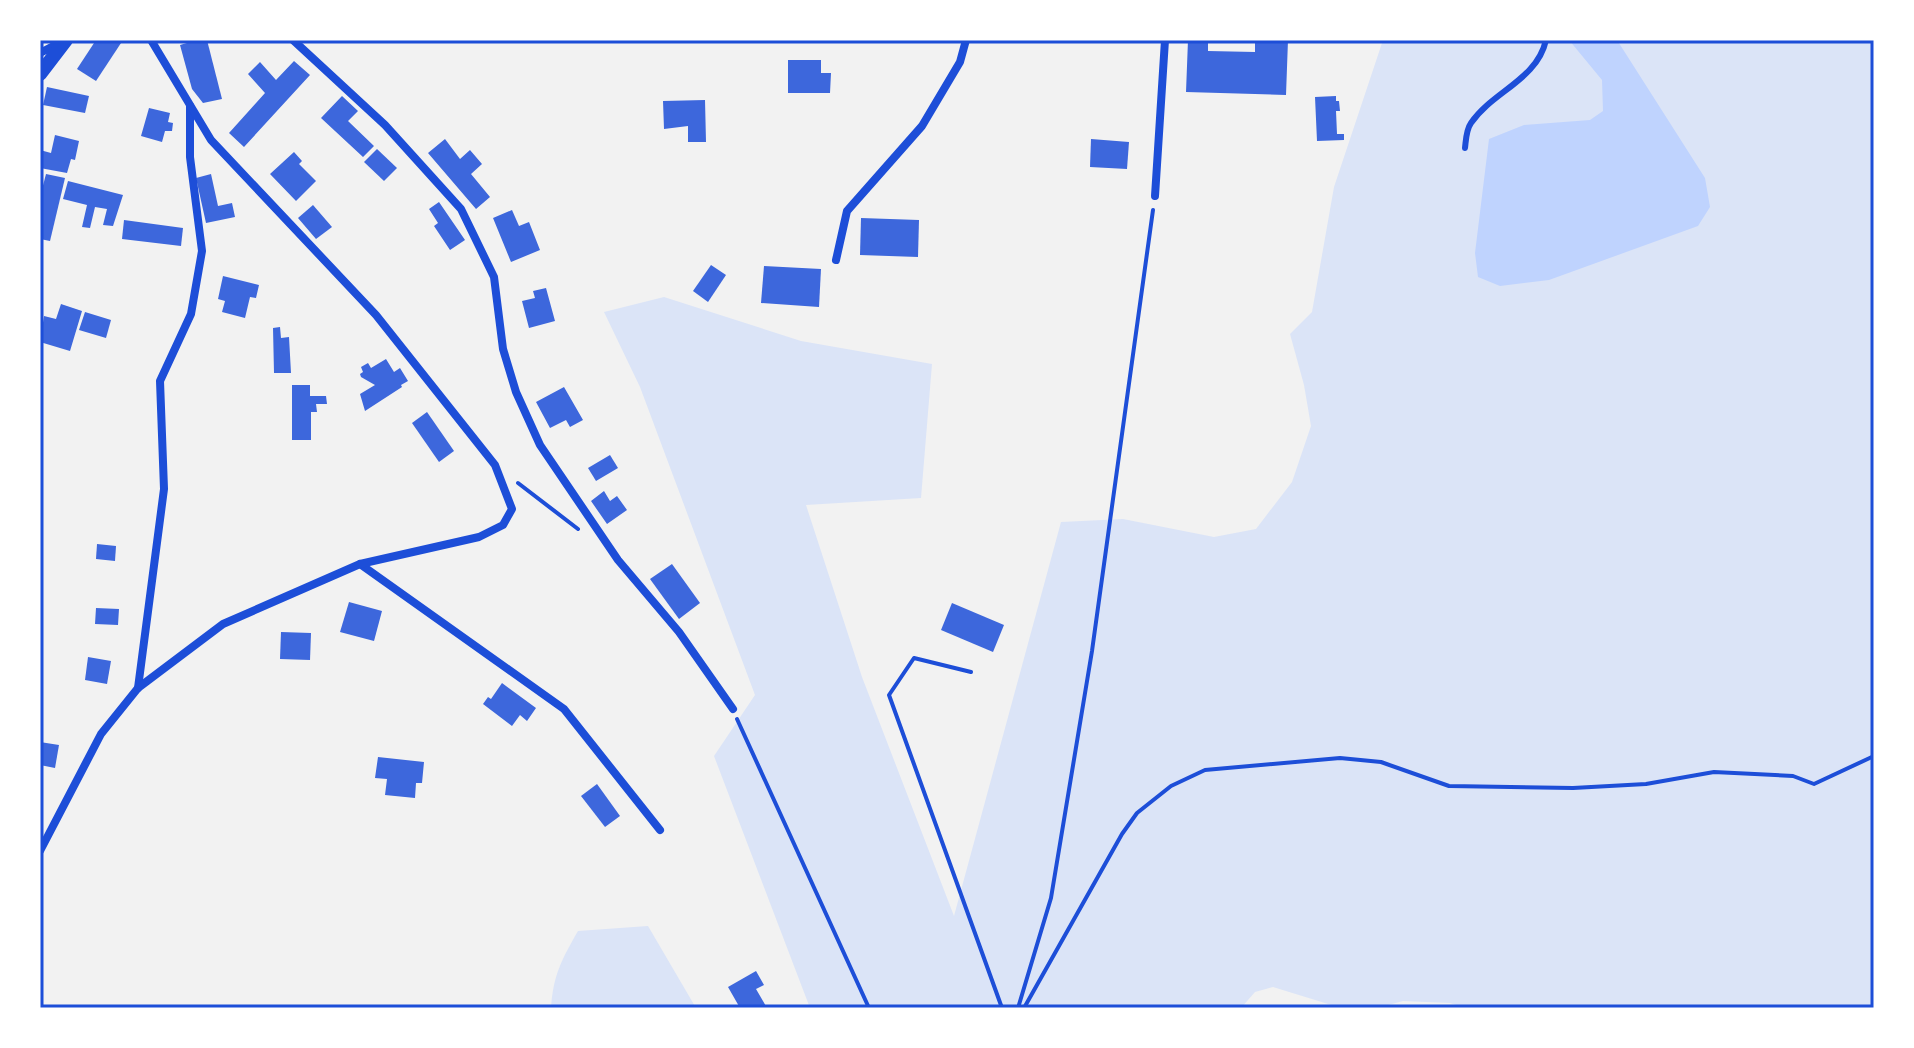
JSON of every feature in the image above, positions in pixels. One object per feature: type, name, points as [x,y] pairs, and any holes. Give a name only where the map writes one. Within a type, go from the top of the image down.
[{"type":"street","points":[[40,53],[66,40]]},
{"type":"street","points":[[40,74],[66,40]]},
{"type":"street","points":[[40,851],[101,734],[138,688],[223,624],[360,564],[479,537],[503,525],[512,509],[495,465],[376,315],[211,140],[151,40]]},
{"type":"street","points":[[293,40],[385,125],[461,209],[494,277],[503,349],[516,392],[540,445],[618,560],[679,632],[733,709]]},
{"type":"street","points":[[836,260],[847,211],[922,126],[960,62],[966,40]]},
{"type":"street","points":[[1155,196],[1165,40]]},
{"type":"street","points":[[138,688],[164,489],[160,381],[191,314],[202,251],[190,157],[190,106]]},
{"type":"street","points":[[360,564],[564,709],[660,830]]},
{"type":"lane","points":[[1465,148],[1469,125],[1497,96],[1530,72],[1542,55],[1546,40]]},
{"type":"path","points":[[1018,1008],[1051,898],[1092,651],[1155,196]]},
{"type":"path","points":[[495,465],[581,531]]},
{"type":"path","points":[[971,672],[914,658],[889,695],[1002,1008]]},
{"type":"path","points":[[733,709],[869,1007]]},
{"type":"path","points":[[1024,1008],[1122,834],[1137,813],[1171,786],[1205,770],[1340,758],[1381,762],[1449,786],[1588,788],[1646,784],[1714,772],[1793,776],[1814,784],[1874,756]]},
{"type":"shaded area","points":[[1383,40],[1874,40],[1874,1008],[1466,1008],[1450,1003],[1403,1001],[1377,1008],[1341,1008],[1273,987],[1255,992],[1241,1008],[810,1008],[714,756],[755,695],[640,387],[604,312],[664,297],[801,341],[932,364],[921,498],[806,505],[862,677],[954,916],[1061,522],[1123,519],[1214,537],[1256,529],[1292,482],[1311,426],[1290,334],[1312,312],[1334,187]]},
{"type":"shaded area","points":[[648,926],[696,1008],[551,1008],[559,968],[578,931]]},
{"type":"water","points":[[1569,40],[1617,40],[1705,178],[1710,207],[1698,226],[1549,280],[1500,286],[1478,277],[1475,253],[1489,139],[1524,125],[1590,120],[1603,111],[1602,80]]},
{"type":"building","points":[[96,40],[123,40],[96,81],[77,69]]},
{"type":"building","points":[[207,40],[222,99],[203,103],[192,89],[180,45]]},
{"type":"building","points":[[1188,40],[1208,40],[1208,51],[1255,52],[1255,40],[1288,40],[1286,95],[1186,92]]},
{"type":"building","points":[[788,60],[821,60],[821,73],[831,73],[830,93],[788,93]]},
{"type":"building","points":[[294,61],[310,75],[244,147],[229,133],[265,93],[248,74],[260,62],[276,80]]},
{"type":"building","points":[[47,87],[89,96],[85,113],[43,105]]},
{"type":"building","points":[[342,96],[358,111],[348,121],[374,146],[363,157],[321,118]]},
{"type":"building","points":[[1336,96],[1340,111],[1336,111],[1337,134],[1344,134],[1344,140],[1317,141],[1315,97]]},
{"type":"building","points":[[705,100],[706,142],[688,142],[688,126],[664,129],[663,101]]},
{"type":"building","points":[[149,108],[170,113],[168,122],[173,123],[172,131],[165,131],[162,142],[141,136]]},
{"type":"building","points":[[55,135],[79,141],[75,160],[71,159],[67,173],[40,168],[40,150],[51,153]]},
{"type":"building","points":[[445,139],[460,159],[470,150],[482,164],[471,174],[490,197],[476,209],[428,153]]},
{"type":"building","points":[[1091,139],[1129,142],[1127,169],[1090,167]]},
{"type":"building","points":[[377,149],[397,168],[384,181],[364,162]]},
{"type":"building","points":[[294,152],[302,161],[299,164],[316,181],[296,201],[270,174]]},
{"type":"building","points":[[46,174],[65,178],[50,241],[40,239],[40,197]]},
{"type":"building","points":[[211,174],[218,206],[232,203],[235,217],[206,223],[196,178]]},
{"type":"building","points":[[68,181],[123,195],[113,226],[103,225],[107,209],[95,207],[90,228],[82,227],[87,205],[63,199]]},
{"type":"building","points":[[439,202],[465,240],[450,250],[434,226],[438,223],[429,209]]},
{"type":"building","points":[[313,205],[332,227],[316,239],[298,218]]},
{"type":"building","points":[[512,210],[519,226],[529,222],[540,250],[511,262],[493,218]]},
{"type":"building","points":[[861,218],[919,220],[918,257],[860,255]]},
{"type":"building","points":[[124,220],[183,228],[181,246],[122,239]]},
{"type":"building","points":[[711,265],[726,275],[708,302],[693,291]]},
{"type":"building","points":[[764,266],[821,269],[819,307],[761,303]]},
{"type":"building","points":[[223,276],[259,285],[256,298],[250,297],[245,318],[222,312],[225,301],[218,299]]},
{"type":"building","points":[[546,288],[555,321],[529,328],[522,301],[535,298],[533,291]]},
{"type":"building","points":[[61,304],[82,311],[70,351],[40,342],[44,316],[56,319]]},
{"type":"building","points":[[85,312],[111,320],[106,338],[79,330]]},
{"type":"building","points":[[280,327],[281,338],[289,337],[291,373],[274,373],[273,328]]},
{"type":"building","points":[[386,359],[394,372],[400,368],[408,381],[365,411],[360,394],[375,385],[361,377],[361,367],[368,363],[371,368]]},
{"type":"building","points":[[292,385],[310,385],[310,396],[326,396],[327,404],[316,404],[317,412],[311,412],[311,440],[292,440]]},
{"type":"building","points":[[564,387],[583,420],[570,427],[566,420],[550,428],[536,402]]},
{"type":"building","points":[[427,412],[454,451],[439,462],[412,423]]},
{"type":"building","points":[[610,455],[618,468],[596,481],[588,468]]},
{"type":"building","points":[[604,491],[610,501],[617,496],[627,510],[607,524],[591,501]]},
{"type":"building","points":[[97,544],[116,546],[115,561],[96,559]]},
{"type":"building","points":[[672,564],[700,603],[679,619],[650,579]]},
{"type":"building","points":[[349,602],[382,611],[374,641],[340,632]]},
{"type":"building","points":[[952,603],[1004,625],[993,652],[941,630]]},
{"type":"building","points":[[96,608],[119,609],[118,625],[95,624]]},
{"type":"building","points":[[281,632],[311,633],[310,660],[280,659]]},
{"type":"building","points":[[88,657],[111,661],[107,684],[85,680]]},
{"type":"building","points":[[502,683],[536,708],[527,721],[520,715],[512,726],[483,704],[488,697],[491,699]]},
{"type":"building","points":[[40,742],[59,745],[55,768],[40,765]]},
{"type":"building","points":[[378,757],[424,762],[422,783],[416,783],[415,798],[385,795],[387,779],[375,778]]},
{"type":"building","points":[[597,784],[620,816],[605,827],[581,796]]},
{"type":"building","points":[[756,971],[764,985],[756,989],[767,1008],[740,1008],[728,987]]}]
